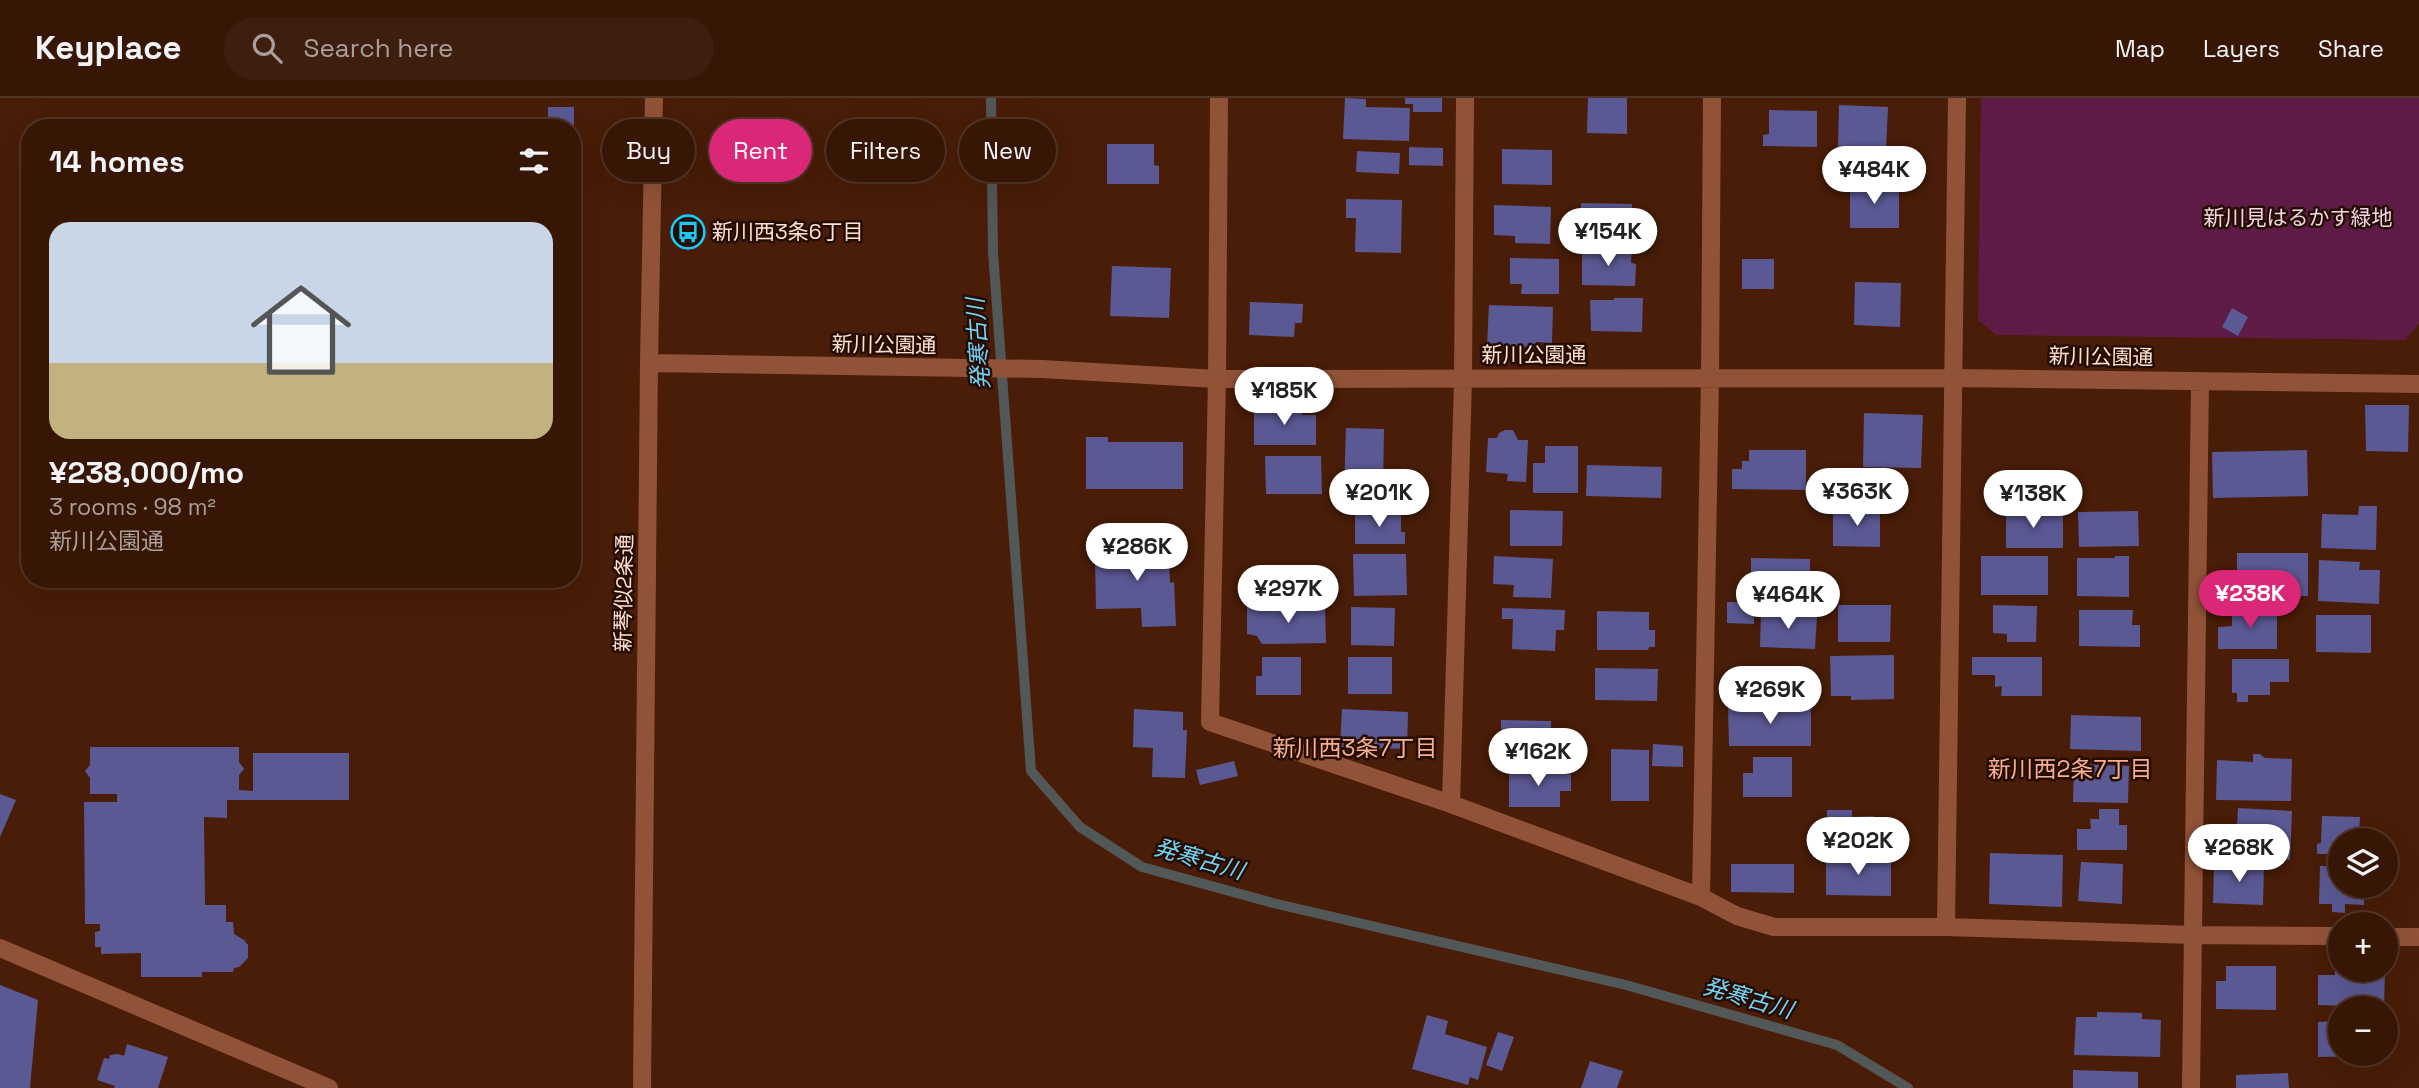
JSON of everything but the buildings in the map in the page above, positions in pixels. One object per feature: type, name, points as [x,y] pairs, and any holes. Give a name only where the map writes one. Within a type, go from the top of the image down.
[{"type":"street","name":"新琴似2条通","points":[[642,1088],[654,98]]},
{"type":"street","points":[[1219,98],[1210,722],[1451,804],[1701,897],[1737,916],[1774,927],[2328,936]]},
{"type":"street","points":[[1451,804],[1463,379],[1465,98]]},
{"type":"street","points":[[1701,897],[1712,98]]},
{"type":"street","points":[[1946,928],[1956,98]]},
{"type":"street","name":"新川公園通","points":[[649,363],[1042,369],[1217,379],[1953,378],[2419,384]]},
{"type":"street","points":[[2191,1088],[2200,381]]},
{"type":"street","points":[[2398,937],[2419,937]]},
{"type":"street","points":[[0,948],[329,1088]]},
{"type":"green space","name":"新川見はるかす緑地","points":[[1981,98],[2419,98],[2419,324],[2405,340],[1996,335],[1978,320]]},
{"type":"waterway","name":"発寒古川","points":[[991,98],[993,252],[1031,771],[1080,827],[1142,867],[1273,903],[1626,985],[1837,1045],[1908,1088]]},
{"type":"place","name":"新川西3条6丁目","points":[[688,232]]},
{"type":"district","name":"新川西3条7丁目","points":[[1355,748]]},
{"type":"district","name":"新川西2条7丁目","points":[[2070,769]]}]
